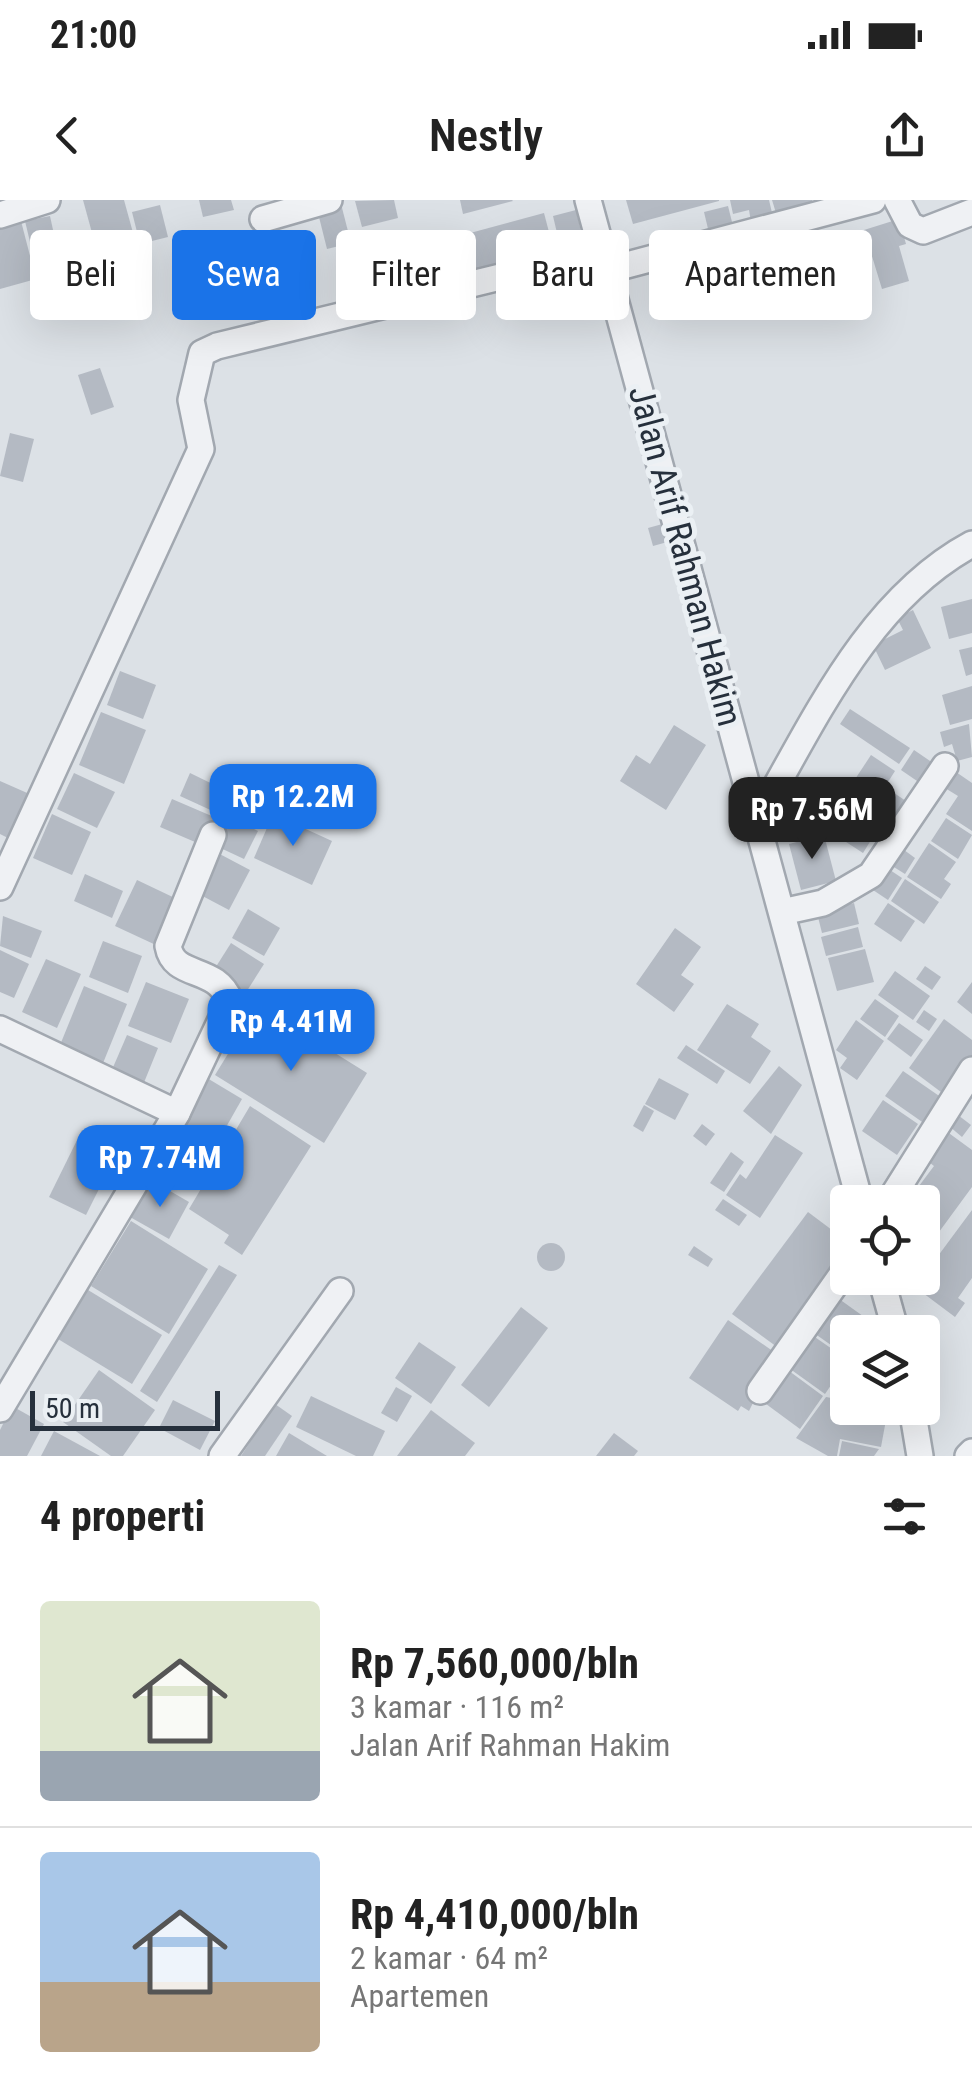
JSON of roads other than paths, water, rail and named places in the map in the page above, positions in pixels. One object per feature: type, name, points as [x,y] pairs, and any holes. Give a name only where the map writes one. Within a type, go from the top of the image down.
[{"type":"street","points":[[0,215],[47,200]]},
{"type":"street","points":[[263,219],[328,200]]},
{"type":"street","name":"Jalan Arif Rahman Hakim","points":[[588,200],[596,230]]},
{"type":"street","points":[[629,256],[873,200]]},
{"type":"street","points":[[897,200],[910,224],[923,230],[972,212]]},
{"type":"street","points":[[0,887],[201,449],[191,400],[202,354],[217,346],[496,285]]},
{"type":"street","name":"Jalan Arif Rahman Hakim","points":[[621,320],[855,1185]]},
{"type":"street","points":[[757,820],[843,670],[916,582],[937,563],[972,544]]},
{"type":"street","points":[[782,912],[823,903],[871,876],[946,766]]},
{"type":"street","points":[[0,1409],[177,1113],[230,1002],[226,989],[211,975],[179,966],[170,958],[168,946],[214,835]]},
{"type":"street","points":[[0,1029],[177,1113]]},
{"type":"street","points":[[901,1185],[972,1070]]},
{"type":"street","points":[[222,1456],[340,1291]]},
{"type":"street","points":[[760,1391],[830,1292]]},
{"type":"street","points":[[915,1425],[920,1456]]}]
